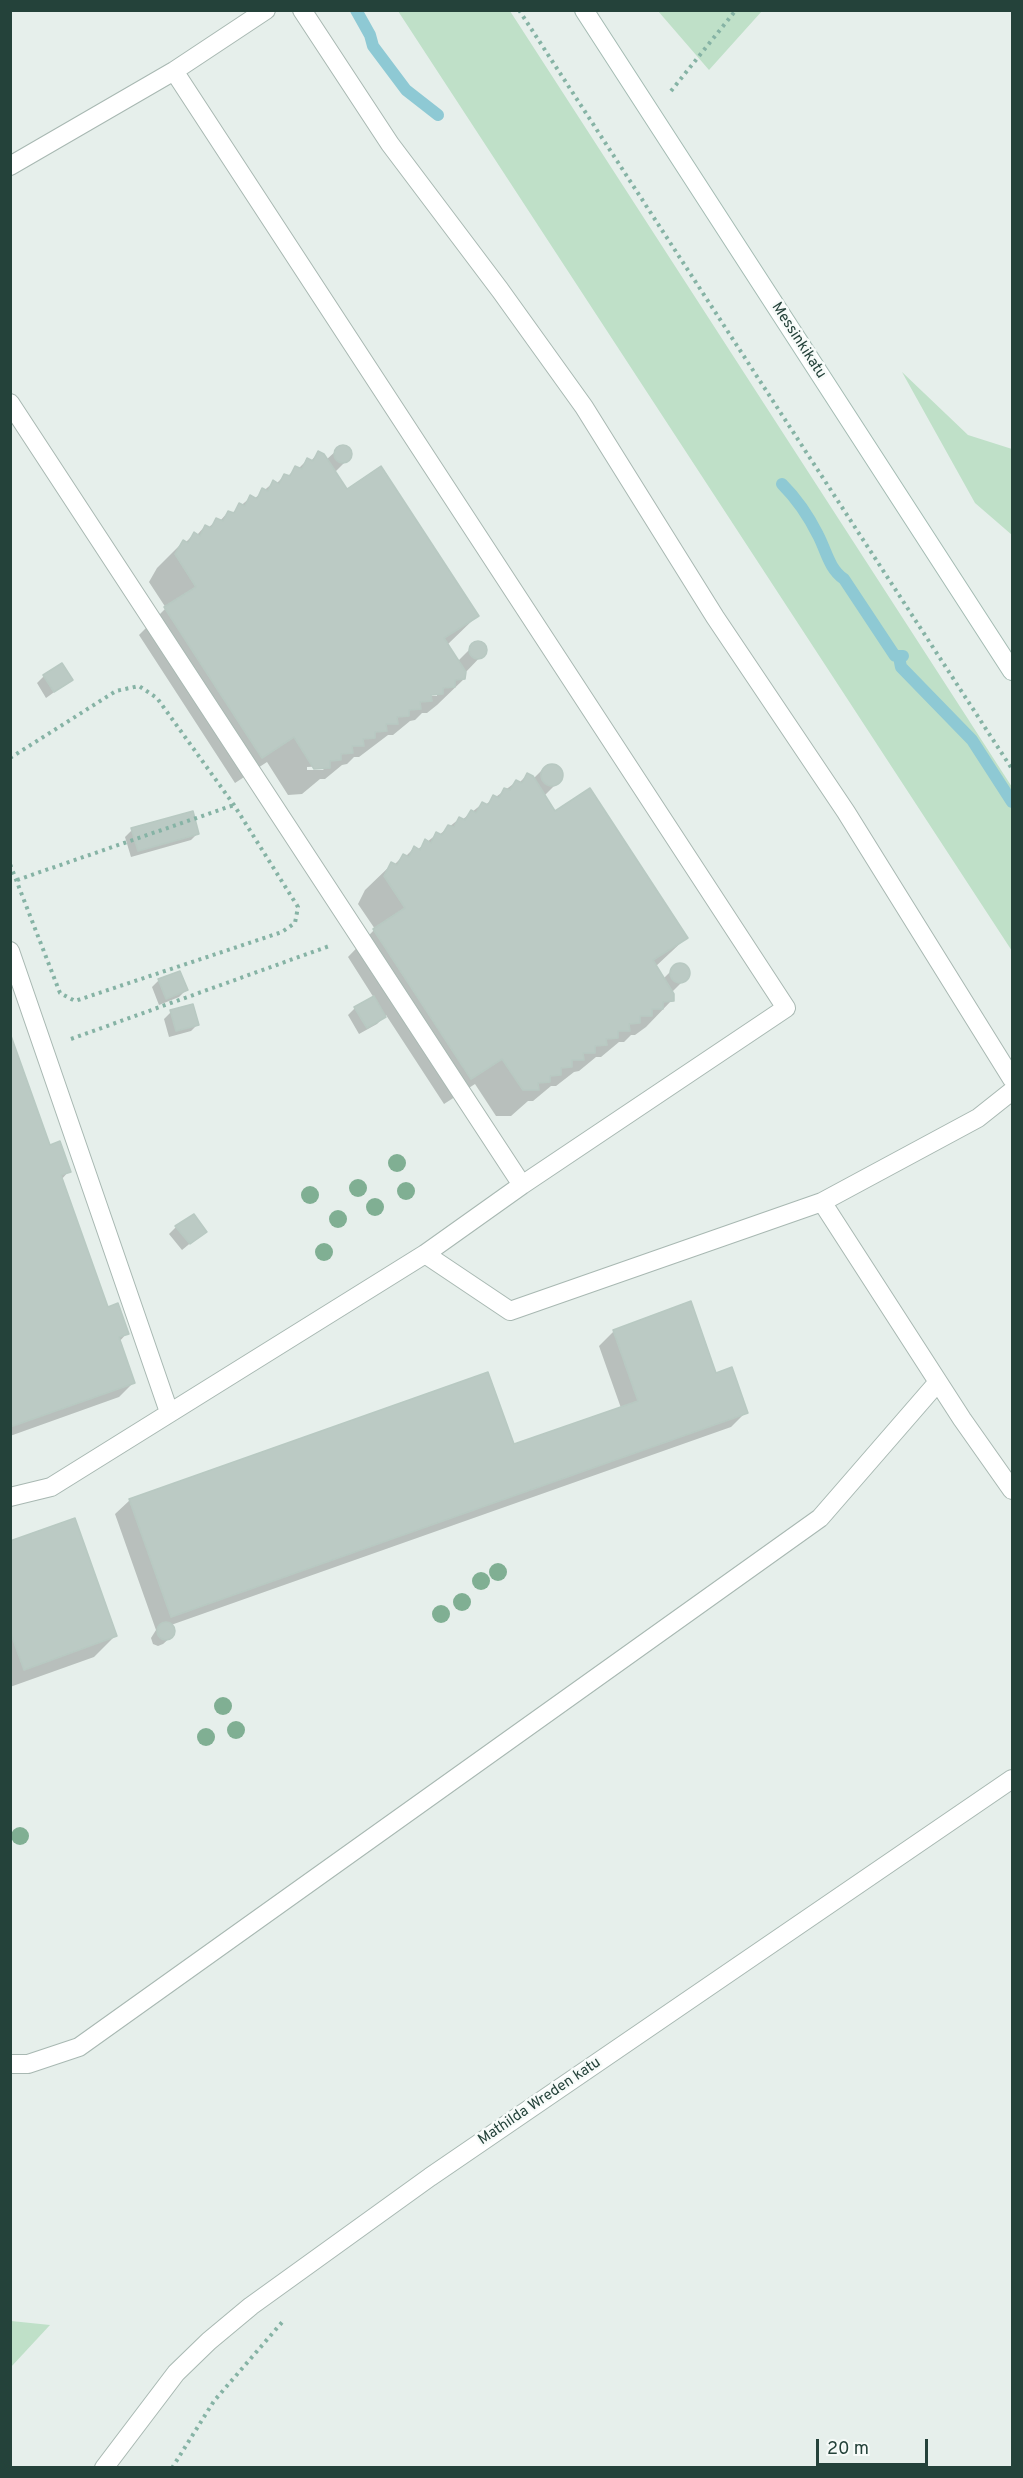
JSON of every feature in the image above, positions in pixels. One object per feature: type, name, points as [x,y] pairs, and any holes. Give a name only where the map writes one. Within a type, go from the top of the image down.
[{"type":"street","points":[[10,166],[174,71],[266,10]]},
{"type":"street","points":[[302,10],[390,144],[500,290],[584,407],[715,617],[846,813],[1012,1079]]},
{"type":"street","name":"Messinkikatu","points":[[584,10],[1012,671]]},
{"type":"street","points":[[10,1497],[51,1487],[426,1254],[522,1185],[786,1008],[174,71]]},
{"type":"street","points":[[10,403],[522,1185]]},
{"type":"street","points":[[10,951],[46,1048],[169,1412]]},
{"type":"street","points":[[426,1254],[510,1311],[822,1202],[978,1118],[1012,1091]]},
{"type":"street","points":[[822,1202],[938,1382],[1012,1490]]},
{"type":"street","points":[[10,2064],[28,2064],[79,2047],[820,1518],[938,1382]]},
{"type":"street","name":"Mathilda Wreden katu","points":[[104,2468],[177,2373],[209,2341],[251,2306],[430,2177],[1012,1779]]},
{"type":"path","points":[[519,10],[1012,769]]},
{"type":"path","points":[[651,114],[736,10]]},
{"type":"path","points":[[10,758],[116,691],[139,686],[156,698],[234,805],[298,907],[295,923],[282,932],[75,1001],[60,993],[10,864]]},
{"type":"path","points":[[17,880],[234,805]]},
{"type":"path","points":[[46,1048],[358,935]]},
{"type":"path","points":[[172,2468],[214,2401],[255,2351],[290,2314]]},
{"type":"green space","points":[[398,11],[510,11],[1012,787],[1012,951]]},
{"type":"green space","points":[[658,11],[762,11],[709,70]]},
{"type":"green space","points":[[902,372],[968,435],[1012,449],[1012,535],[975,503]]},
{"type":"green space","points":[[10,2321],[50,2325],[11,2367]]},
{"type":"building","points":[[343,445],[349,448],[352,454],[349,460],[343,463],[337,460],[334,454],[337,448]]},
{"type":"building","points":[[318,451],[324,454],[347,489],[381,466],[479,616],[444,638],[466,672],[465,679],[455,680],[455,687],[443,688],[443,694],[431,695],[432,701],[420,702],[421,709],[409,710],[409,716],[397,717],[398,724],[386,724],[387,731],[375,732],[375,738],[363,739],[364,746],[352,746],[353,753],[341,754],[341,760],[330,761],[330,768],[314,769],[294,737],[262,758],[164,607],[196,587],[175,554],[183,540],[188,543],[194,532],[200,536],[205,525],[211,528],[216,518],[223,521],[228,511],[234,513],[239,503],[245,506],[250,495],[257,499],[262,488],[268,491],[273,480],[279,484],[284,474],[290,476],[295,466],[302,469],[307,458],[313,461]]},
{"type":"building","points":[[478,641],[484,644],[487,650],[484,656],[478,659],[472,656],[469,650],[472,644]]},
{"type":"building","points":[[62,663],[73,680],[54,692],[43,675]]},
{"type":"building","points":[[552,764],[560,767],[563,775],[560,783],[552,786],[544,783],[541,775],[544,767]]},
{"type":"building","points":[[527,773],[533,776],[555,811],[590,788],[688,938],[653,960],[674,994],[674,1001],[663,1002],[663,1009],[652,1009],[652,1016],[640,1016],[640,1023],[629,1024],[630,1031],[618,1031],[618,1038],[606,1039],[607,1045],[595,1046],[595,1053],[583,1053],[584,1060],[572,1060],[572,1067],[561,1068],[561,1075],[550,1076],[550,1082],[538,1083],[539,1090],[523,1090],[502,1059],[471,1079],[373,929],[405,908],[384,876],[391,862],[397,865],[403,854],[409,857],[414,846],[420,850],[425,839],[431,843],[436,832],[442,835],[448,825],[454,827],[459,817],[465,820],[471,810],[476,813],[482,802],[488,805],[493,795],[499,798],[504,788],[510,790],[516,780],[522,783]]},
{"type":"building","points":[[193,811],[199,834],[138,851],[131,828]]},
{"type":"building","points":[[680,963],[687,966],[690,973],[687,980],[680,983],[673,980],[670,973],[673,966]]},
{"type":"building","points":[[180,971],[188,990],[166,999],[158,979]]},
{"type":"building","points":[[374,996],[386,1017],[367,1028],[354,1007]]},
{"type":"building","points":[[193,1004],[199,1025],[176,1031],[170,1010]]},
{"type":"building","points":[[10,1033],[50,1145],[60,1141],[71,1172],[61,1175],[108,1307],[118,1303],[129,1334],[119,1337],[135,1383],[10,1427]]},
{"type":"building","points":[[194,1214],[207,1232],[190,1244],[175,1226]]},
{"type":"building","points":[[691,1301],[716,1373],[732,1367],[748,1413],[171,1617],[129,1499],[488,1372],[514,1444],[638,1401],[613,1330]]},
{"type":"building","points":[[75,1518],[117,1636],[24,1670],[10,1631],[10,1541]]},
{"type":"building","points":[[166,1622],[172,1625],[175,1631],[172,1637],[166,1640],[160,1637],[157,1631],[160,1625]]},
{"type":"waterway","points":[[356,10],[370,35],[373,46],[406,90],[438,115]]},
{"type":"waterway","points":[[782,484],[806,514],[831,565],[844,579],[895,656],[903,656]]},
{"type":"waterway","points":[[899,657],[901,667],[972,740],[1012,802]]}]
